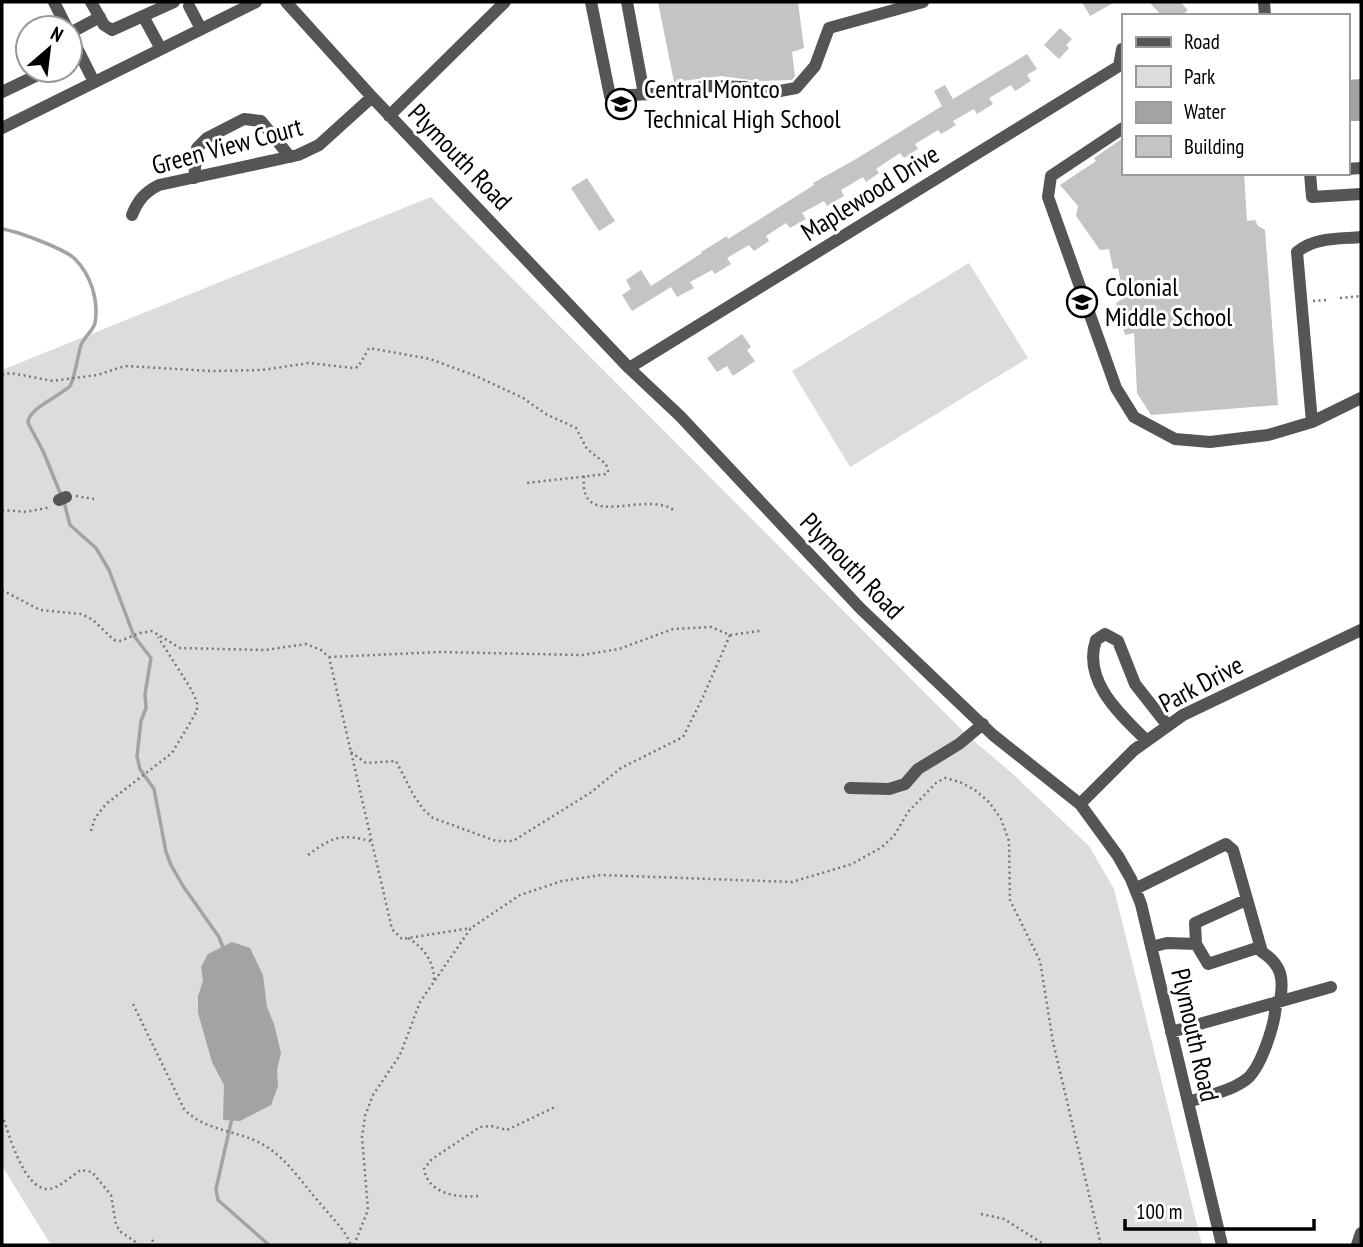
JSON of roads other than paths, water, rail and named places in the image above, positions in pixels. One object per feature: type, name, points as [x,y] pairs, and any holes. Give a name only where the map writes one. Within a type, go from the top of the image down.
[{"type":"street","points":[[92,2],[104,25],[112,30],[174,2]]},
{"type":"street","points":[[2,128],[201,29],[239,5],[256,2]]},
{"type":"street","name":"Plymouth Road","points":[[286,2],[389,116],[629,368],[680,416],[860,608],[983,724],[1080,804],[1118,856],[1135,889],[1222,1245]]},
{"type":"street","points":[[389,116],[505,2]]},
{"type":"street","points":[[591,2],[610,96],[673,93],[708,86],[745,87],[769,93],[796,88],[815,66],[829,29],[923,2]]},
{"type":"street","points":[[627,2],[644,94]]},
{"type":"street","points":[[190,3],[201,29]]},
{"type":"street","points":[[143,16],[161,49]]},
{"type":"street","points":[[84,26],[100,17]]},
{"type":"street","name":"Maplewood Drive","points":[[629,368],[1119,66],[1122,49]]},
{"type":"street","points":[[84,69],[94,82]]},
{"type":"street","points":[[2,92],[19,84]]},
{"type":"street","name":"Green View Court","points":[[132,215],[136,203],[147,191],[159,185],[290,157],[319,145],[372,97]]},
{"type":"street","points":[[194,178],[197,148],[207,138],[244,119],[261,121],[290,157]]},
{"type":"street","points":[[1122,129],[1051,176],[1048,197],[1116,388],[1134,417],[1175,439],[1210,442],[1268,435],[1312,422],[1361,398]]},
{"type":"street","points":[[1310,175],[1312,197],[1361,194]]},
{"type":"street","points":[[1312,422],[1297,252],[1305,245],[1361,237]]},
{"type":"street","name":"Park Drive","points":[[1080,804],[1134,750],[1183,715],[1361,630]]},
{"type":"street","points":[[1147,741],[1107,699],[1099,683],[1092,659],[1096,640],[1101,636],[1110,635],[1118,641],[1135,684],[1168,726]]},
{"type":"street","points":[[850,788],[889,789],[905,784],[918,769],[959,744],[983,724]]},
{"type":"street","points":[[1135,889],[1226,845],[1233,850],[1262,952],[1281,970],[1284,983],[1276,1016],[1252,1074],[1244,1082],[1188,1102]]},
{"type":"street","points":[[1246,900],[1195,923],[1196,944],[1208,964],[1260,947]]},
{"type":"street","points":[[1151,947],[1167,943],[1196,944]]},
{"type":"street","points":[[1171,1032],[1331,987]]},
{"type":"street","points":[[1357,1245],[1361,1233]]},
{"type":"water","points":[[1361,79],[1361,121],[1349,121],[1349,80]]},
{"type":"water","points":[[232,942],[250,948],[263,975],[267,1007],[281,1053],[277,1070],[278,1086],[271,1105],[240,1121],[223,1120],[224,1085],[212,1062],[198,1013],[198,996],[203,981],[201,967],[208,954]]},
{"type":"waterway","points":[[2,229],[40,241],[70,255],[81,265],[95,297],[95,323],[81,345],[70,386],[33,412],[28,423],[61,495]]},
{"type":"waterway","points":[[64,502],[70,525],[96,548],[109,570],[134,636],[151,658],[145,694],[146,708],[141,721],[137,756],[140,769],[154,789],[171,865],[219,937],[224,950]]},
{"type":"waterway","points":[[232,1118],[216,1189],[218,1200],[269,1245]]},
{"type":"place","name":"Central Montco Technical High School","points":[[621,104]]},
{"type":"place","name":"Colonial Middle School","points":[[1082,302]]}]
